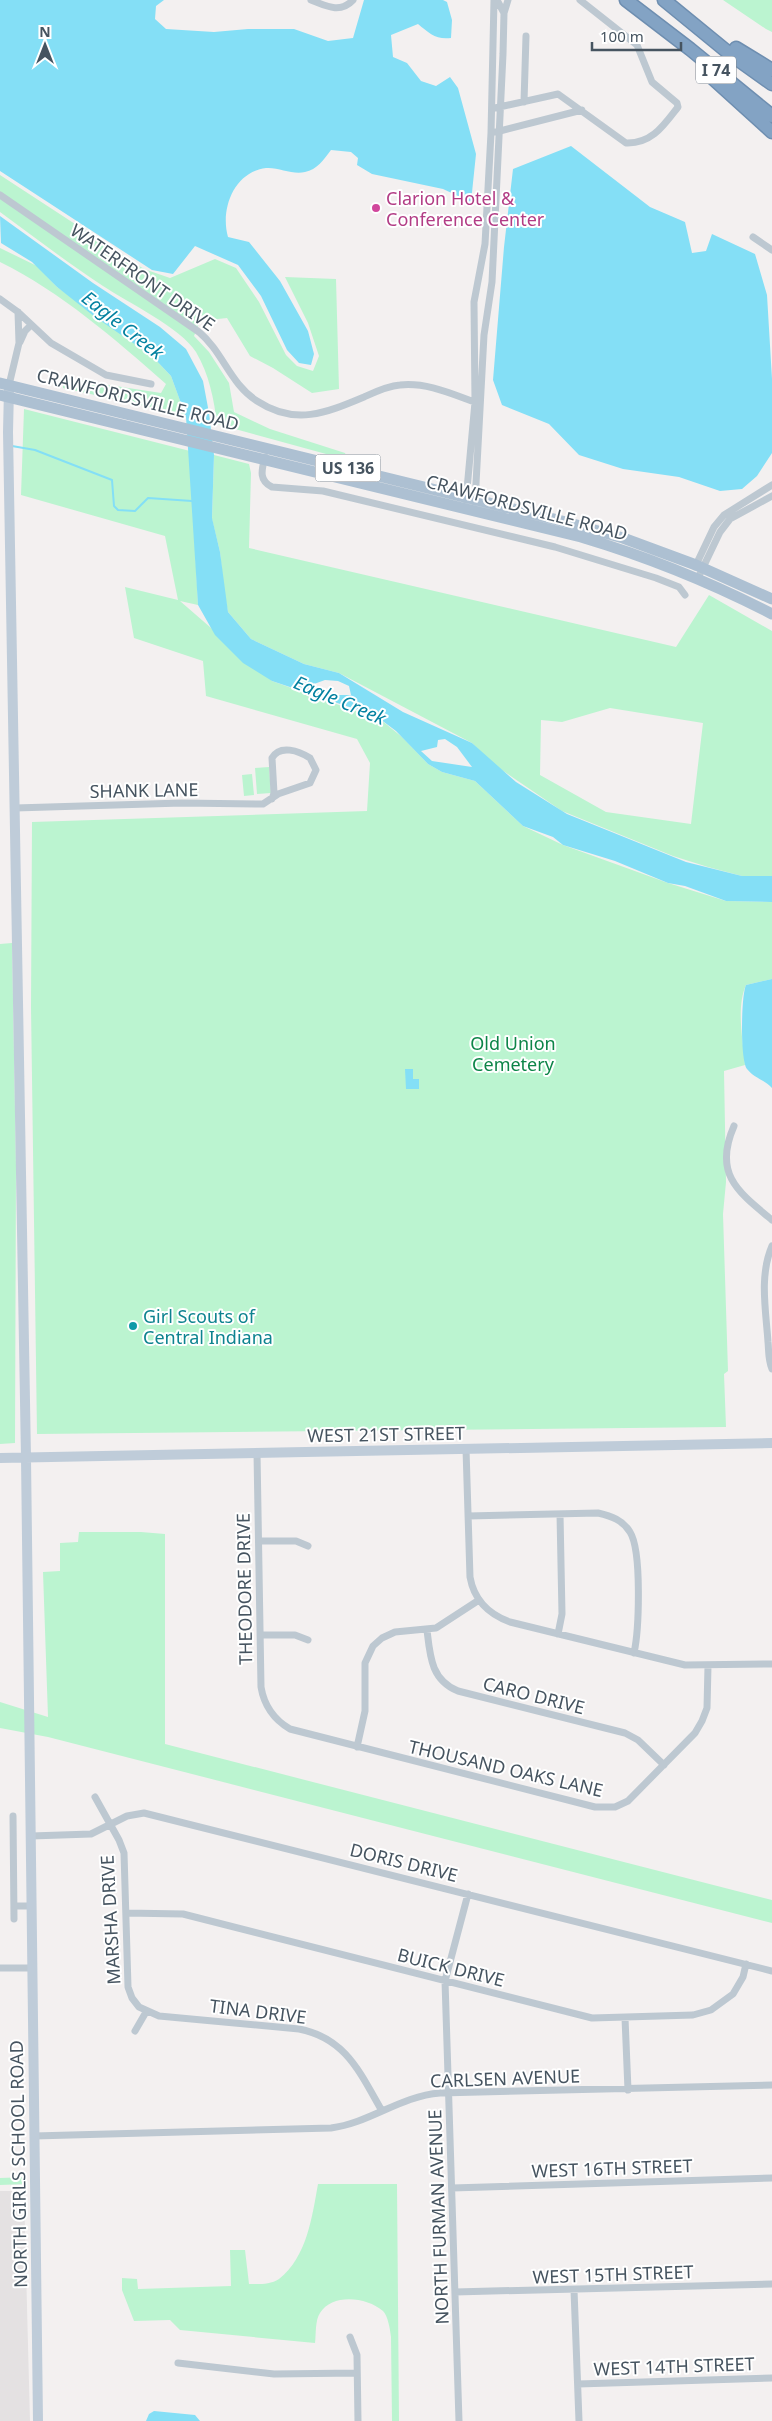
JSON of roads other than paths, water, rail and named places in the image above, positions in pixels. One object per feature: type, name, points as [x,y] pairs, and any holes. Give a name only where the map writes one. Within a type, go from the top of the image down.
[{"type":"highway","name":"I 74","points":[[626,0],[772,116]]},
{"type":"highway","name":"I 74","points":[[665,0],[730,54],[772,84]]},
{"type":"highway","points":[[665,0],[746,56],[772,70]]},
{"type":"highway","points":[[657,25],[772,132]]},
{"type":"main road","name":"CRAWFORDSVILLE ROAD","points":[[4,390],[470,504],[697,571],[772,599]]},
{"type":"main road","name":"NORTH GIRLS SCHOOL ROAD","points":[[4,390],[8,432],[22,1205],[38,2421]]},
{"type":"main road","name":"CRAWFORDSVILLE ROAD","points":[[697,571],[772,614]]},
{"type":"main road","name":"WEST 21ST STREET","points":[[0,1458],[772,1443]]},
{"type":"street","points":[[311,0],[338,9],[348,5],[353,0]]},
{"type":"street","points":[[495,0],[504,13]]},
{"type":"street","points":[[470,504],[477,403],[492,282],[495,0]]},
{"type":"street","points":[[495,108],[504,13],[508,0]]},
{"type":"street","points":[[495,108],[558,94],[626,143],[633,143],[658,133],[678,107],[676,102],[652,82],[637,45],[580,0]]},
{"type":"street","points":[[524,102],[526,36]]},
{"type":"street","points":[[495,132],[582,110]]},
{"type":"street","points":[[477,403],[474,302],[484,244],[495,132]]},
{"type":"street","name":"WATERFRONT DRIVE","points":[[0,195],[204,336],[217,350],[239,386],[253,399],[267,407],[291,415],[321,414],[385,388],[406,384],[430,386],[477,403]]},
{"type":"street","points":[[753,237],[772,250]]},
{"type":"street","points":[[0,299],[18,312],[51,343],[106,375],[151,384]]},
{"type":"street","points":[[18,312],[20,343]]},
{"type":"street","points":[[4,390],[24,332],[32,325]]},
{"type":"street","name":"CRAWFORDSVILLE ROAD","points":[[266,454],[262,477],[266,484],[272,487],[323,491],[555,547],[656,578],[679,587],[685,595]]},
{"type":"street","points":[[697,571],[714,527],[724,515],[772,485]]},
{"type":"street","points":[[697,571],[730,519],[772,496]]},
{"type":"street","name":"SHANK LANE","points":[[15,808],[188,803],[244,806],[263,804],[272,799],[282,793],[310,783],[316,770],[310,758],[290,750],[280,751],[275,754],[272,760],[274,793],[272,799]]},
{"type":"street","points":[[734,1126],[728,1140],[730,1178],[739,1192],[772,1220]]},
{"type":"street","points":[[772,1246],[766,1271],[770,1347],[767,1354],[772,1369]]},
{"type":"street","points":[[466,1449],[470,1577],[479,1600],[485,1608],[499,1618],[686,1665],[772,1664]]},
{"type":"street","name":"THEODORE DRIVE","points":[[257,1453],[262,1692],[268,1708],[277,1720]]},
{"type":"street","points":[[558,1634],[562,1614],[560,1514]]},
{"type":"street","points":[[468,1516],[606,1515],[619,1521],[630,1532],[636,1553],[638,1631],[634,1653]]},
{"type":"street","points":[[259,1542],[296,1541],[308,1546]]},
{"type":"street","points":[[357,1747],[365,1711],[365,1663],[371,1648],[382,1638],[395,1632],[426,1630],[444,1624],[479,1600]]},
{"type":"street","name":"CARO DRIVE","points":[[426,1630],[434,1671],[448,1687],[625,1733],[638,1740],[664,1765]]},
{"type":"street","points":[[260,1635],[295,1635],[308,1640]]},
{"type":"street","name":"THOUSAND OAKS LANE","points":[[277,1720],[296,1732],[601,1808],[615,1807],[628,1801],[695,1733],[702,1721],[708,1702],[708,1666]]},
{"type":"street","name":"MARSHA DRIVE","points":[[95,1796],[124,1853],[128,1987],[133,2000],[146,2012]]},
{"type":"street","name":"DORIS DRIVE","points":[[31,1836],[91,1834],[134,1813],[144,1813],[772,1971]]},
{"type":"street","points":[[13,1816],[14,1919]]},
{"type":"street","name":"NORTH FURMAN AVENUE","points":[[460,2421],[445,1981],[468,1894]]},
{"type":"street","points":[[14,1906],[32,1906]]},
{"type":"street","name":"BUICK DRIVE","points":[[126,1913],[187,1915],[584,2017],[625,2018],[693,2015],[712,2010],[733,1994],[742,1978],[746,1964]]},
{"type":"street","points":[[0,1968],[32,1968]]},
{"type":"street","points":[[135,2031],[146,2012]]},
{"type":"street","name":"TINA DRIVE","points":[[146,2012],[159,2016],[299,2029],[314,2033],[334,2043],[348,2056],[382,2111]]},
{"type":"street","points":[[625,2018],[628,2090]]},
{"type":"street","name":"CARLSEN AVENUE","points":[[34,2136],[326,2128],[348,2125],[409,2098],[431,2093],[628,2090],[772,2085]]},
{"type":"street","name":"WEST 16TH STREET","points":[[452,2188],[772,2178]]},
{"type":"street","name":"WEST 15TH STREET","points":[[455,2292],[772,2284]]},
{"type":"street","points":[[574,2290],[579,2421]]},
{"type":"street","points":[[350,2337],[356,2352],[358,2421]]},
{"type":"street","points":[[178,2363],[274,2374],[357,2373]]},
{"type":"street","name":"WEST 14TH STREET","points":[[578,2384],[772,2378]]},
{"type":"water","points":[[0,0],[164,0],[156,6],[155,19],[166,29],[214,32],[248,29],[294,29],[328,41],[353,38],[364,0],[443,0],[447,2],[452,20],[451,38],[437,37],[418,24],[391,35],[393,57],[407,63],[421,81],[436,86],[450,77],[458,88],[476,154],[471,202],[443,189],[372,174],[357,165],[358,158],[351,152],[331,150],[317,167],[305,172],[300,173],[266,168],[255,171],[245,177],[232,193],[228,204],[226,226],[228,237],[249,242],[280,281],[308,331],[314,354],[311,365],[299,363],[287,350],[261,296],[238,265],[195,246],[173,274],[152,270],[0,171]]},
{"type":"water","points":[[571,146],[650,207],[685,222],[692,253],[706,251],[712,234],[755,254],[767,295],[772,379],[772,453],[757,476],[742,489],[720,491],[679,477],[623,469],[579,455],[549,424],[502,405],[493,380],[504,247],[513,169]]},
{"type":"water","name":"Eagle Creek","points":[[0,216],[93,283],[160,327],[186,349],[203,381],[209,413],[214,455],[212,518],[220,552],[228,612],[251,639],[304,664],[339,673],[403,712],[472,743],[516,782],[567,814],[686,862],[742,876],[772,876],[772,902],[726,901],[685,886],[668,883],[615,861],[563,845],[553,837],[523,826],[475,781],[442,772],[428,764],[396,731],[376,716],[272,681],[243,663],[215,635],[198,605],[186,417],[171,376],[152,356],[95,317],[57,287],[32,262],[1,243]],"holes":[[[325,680],[338,681],[349,686],[351,695],[327,695],[314,684]],[[445,739],[457,747],[472,767],[432,761],[421,751],[437,747],[438,740]]]},
{"type":"water","points":[[772,979],[772,1088],[747,1069],[743,1054],[742,1028],[746,985]]},
{"type":"water","points":[[405,1069],[413,1069],[413,1079],[419,1079],[419,1089],[406,1089]]},
{"type":"water","points":[[154,2411],[195,2415],[200,2421],[146,2421],[149,2414]]},
{"type":"waterway","points":[[12,446],[35,450],[112,480],[114,506],[118,510],[135,511],[148,498],[192,501]]},
{"type":"place","name":"Clarion Hotel & Conference Center","points":[[376,208]]},
{"type":"place","name":"Girl Scouts of Central Indiana","points":[[133,1326]]},
{"type":"park label","name":"Old Union Cemetery","points":[[513,1053]]}]
